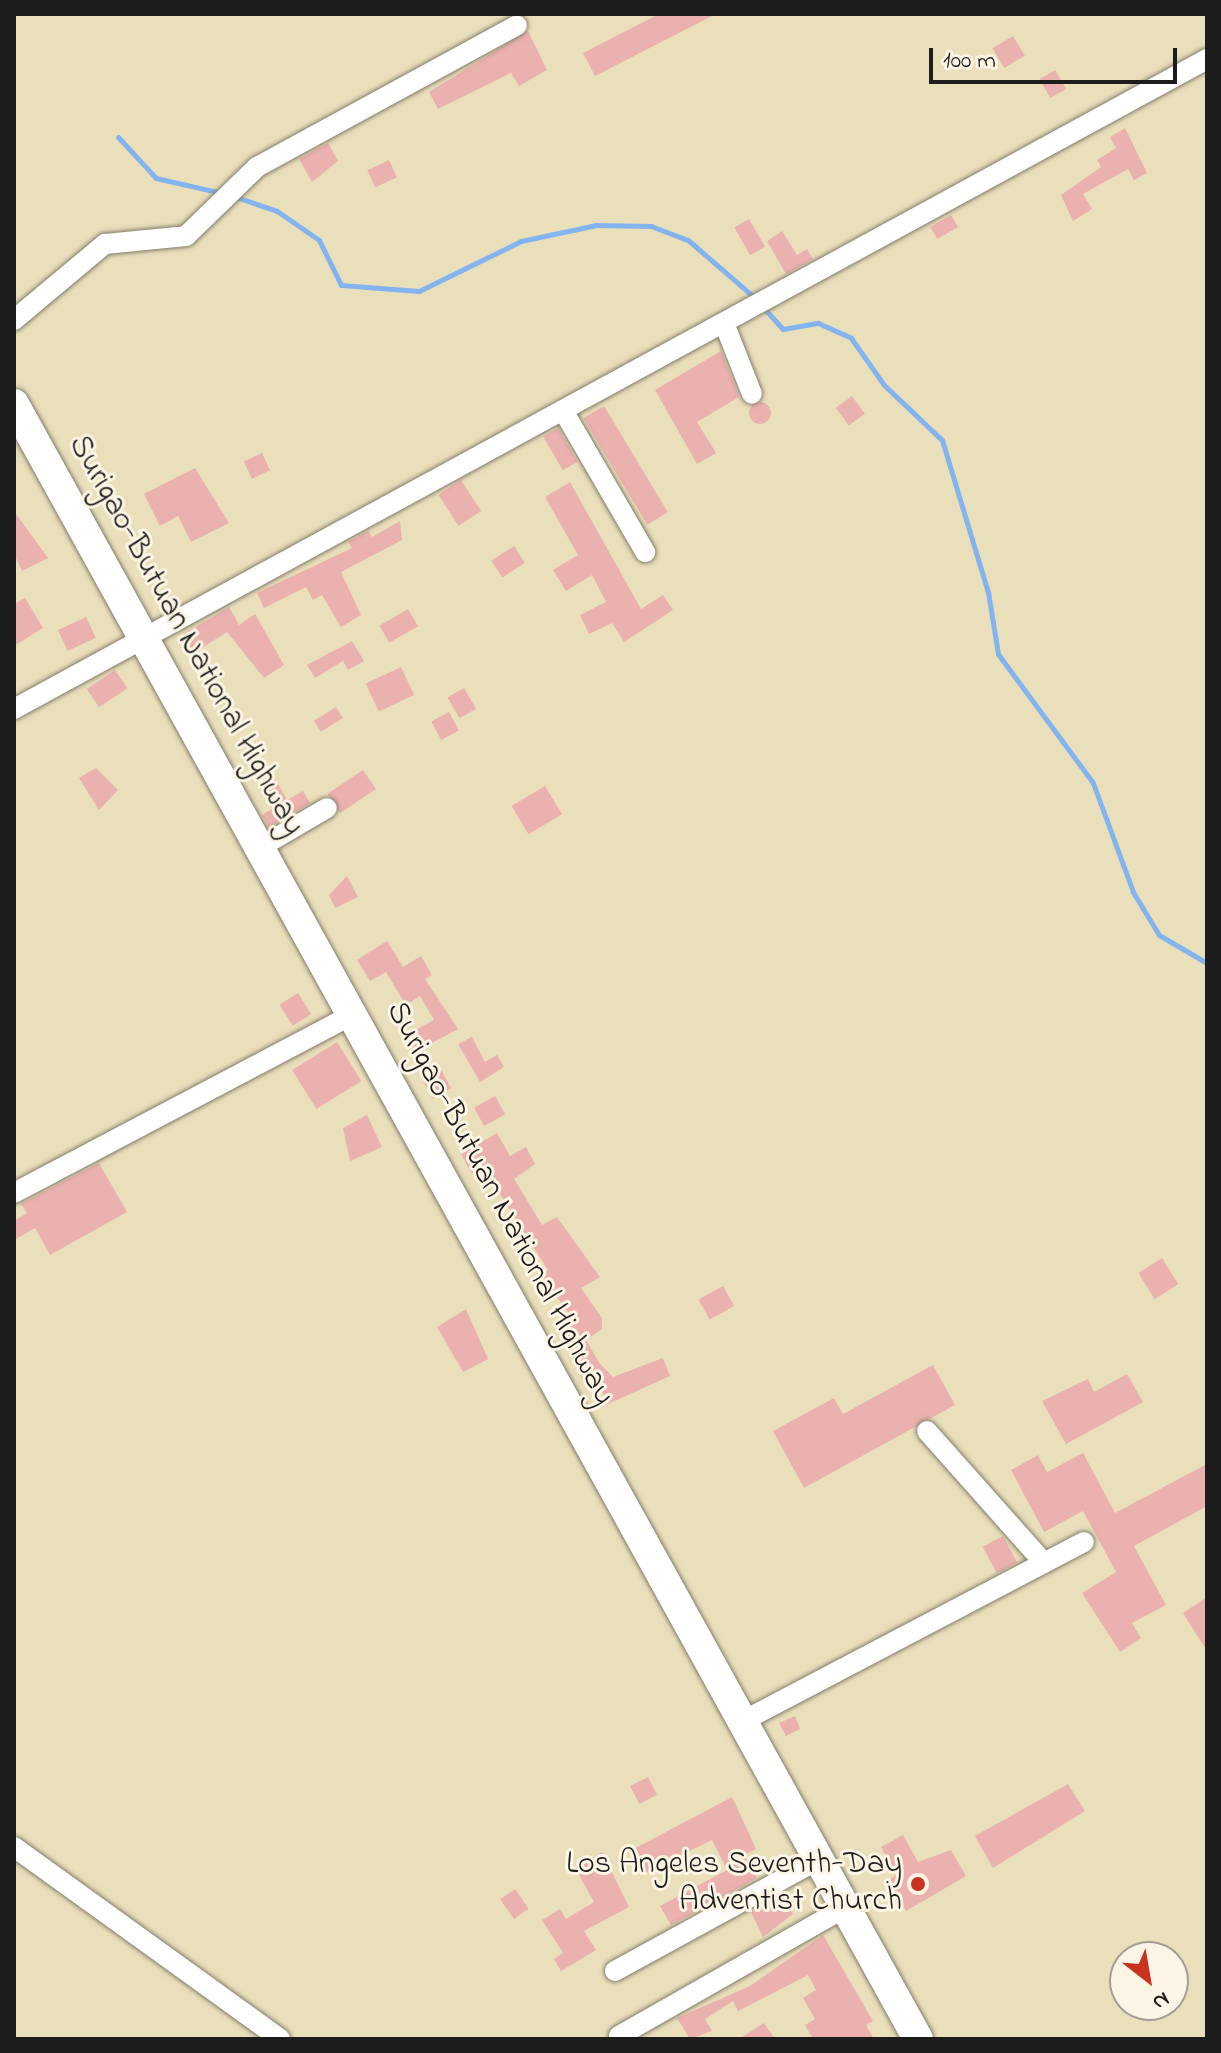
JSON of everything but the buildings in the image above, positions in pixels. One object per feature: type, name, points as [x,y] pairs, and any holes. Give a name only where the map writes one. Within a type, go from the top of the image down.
[{"type":"highway","name":"Surigao-Butuan National Highway","points":[[14,404],[355,1013],[918,2039]]},
{"type":"street","points":[[14,320],[105,244],[186,236],[257,167],[517,25]]},
{"type":"street","points":[[14,709],[1207,59]]},
{"type":"street","points":[[724,323],[752,394]]},
{"type":"street","points":[[564,412],[645,552]]},
{"type":"street","points":[[262,846],[327,808]]},
{"type":"street","points":[[14,1193],[355,1013]]},
{"type":"street","points":[[927,1431],[1044,1563]]},
{"type":"street","points":[[743,1721],[1084,1542]]},
{"type":"street","points":[[14,1847],[280,2039]]},
{"type":"street","points":[[615,1971],[818,1860]]},
{"type":"street","points":[[619,2036],[846,1907]]},
{"type":"waterway","points":[[118,137],[156,178],[222,193]]},
{"type":"waterway","points":[[236,197],[277,211],[319,240],[341,285],[419,291],[521,241],[596,225],[651,226],[688,240],[756,299]]},
{"type":"waterway","points":[[762,306],[783,329],[818,323],[851,338],[884,385],[942,440],[988,592],[998,654],[1093,783],[1133,892],[1159,935],[1207,963]]},
{"type":"place","name":"Los Angeles Seventh-Day Adventist Church","points":[[918,1884]]}]
